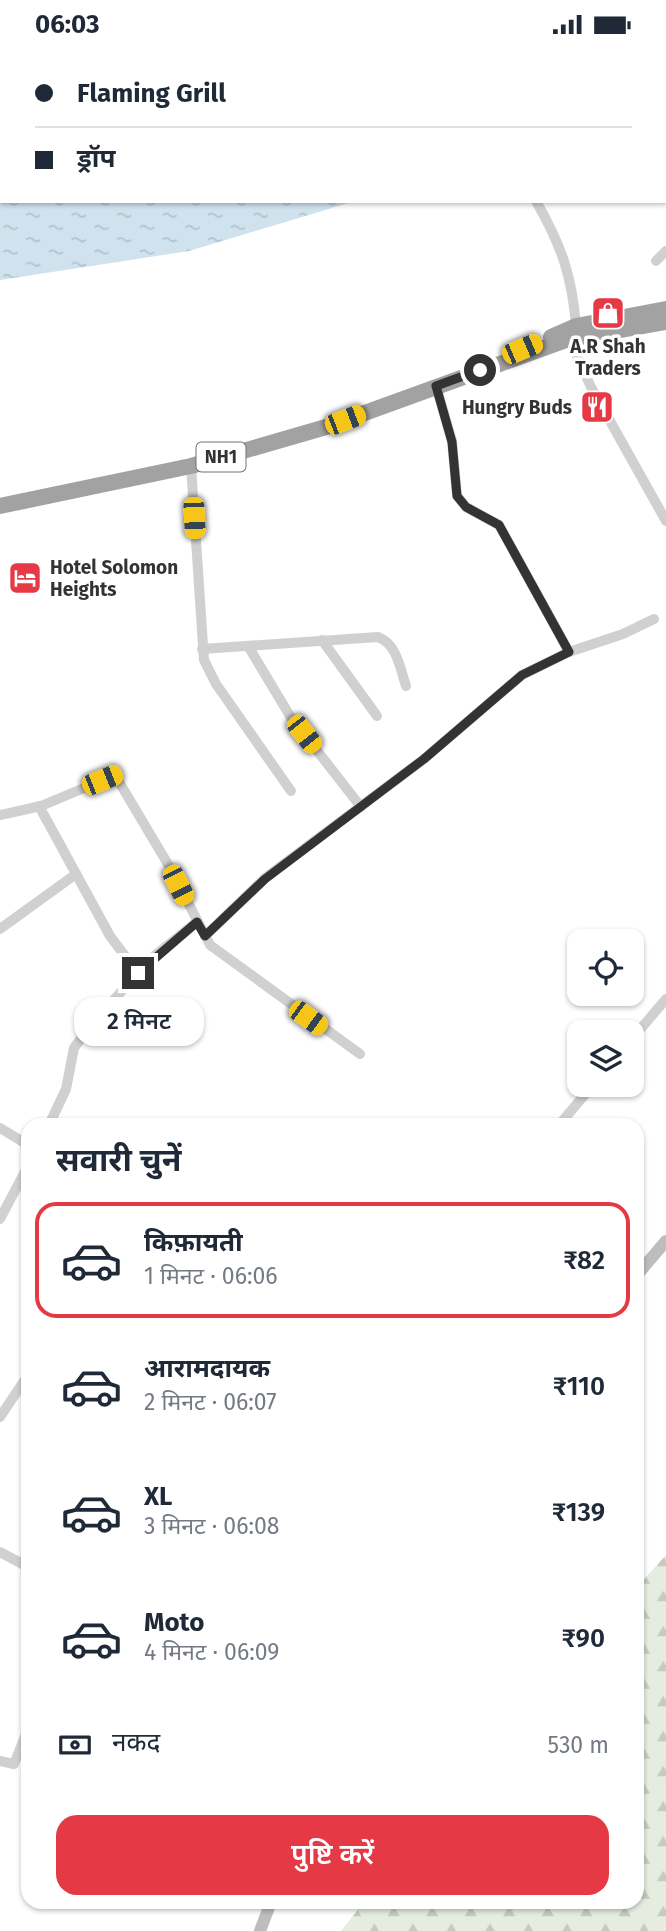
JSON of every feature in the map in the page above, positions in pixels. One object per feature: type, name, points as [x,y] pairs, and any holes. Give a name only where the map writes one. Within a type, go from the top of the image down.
[{"type":"highway","name":"NH1","points":[[0,506],[191,466],[326,427],[573,333],[666,309]]},
{"type":"highway","name":"NH1","points":[[573,333],[666,322]]},
{"type":"main road","points":[[644,1267],[666,1241]]},
{"type":"main road","points":[[260,1931],[268,1909]]},
{"type":"street","points":[[537,203],[558,239],[568,266],[573,333],[603,411],[666,521]]},
{"type":"street","points":[[656,261],[666,251]]},
{"type":"street","points":[[436,386],[452,442],[457,496],[466,507],[499,525],[569,652]]},
{"type":"street","points":[[191,466],[202,649],[216,684],[292,791]]},
{"type":"street","points":[[205,936],[265,879],[424,759],[522,675],[569,652],[623,634],[654,619]]},
{"type":"street","points":[[202,649],[378,637],[385,640],[395,654],[405,686]]},
{"type":"street","points":[[322,640],[377,716]]},
{"type":"street","points":[[248,646],[290,716],[361,807]]},
{"type":"street","points":[[0,815],[39,806],[115,775],[217,953],[360,1054]]},
{"type":"street","points":[[39,806],[110,936],[138,973]]},
{"type":"street","points":[[0,929],[76,874]]},
{"type":"street","points":[[52,1118],[66,1089],[74,1048],[138,973],[197,922]]},
{"type":"street","points":[[644,1025],[666,999]]},
{"type":"street","points":[[565,1118],[583,1097]]},
{"type":"street","points":[[0,1128],[21,1141]]},
{"type":"street","points":[[0,1219],[4,1203],[21,1177]]},
{"type":"street","points":[[0,1417],[21,1386]]},
{"type":"street","points":[[0,1552],[21,1563]]},
{"type":"street","points":[[0,1761],[14,1764],[21,1746]]},
{"type":"green space","points":[[666,1555],[666,1931],[341,1931],[358,1909],[644,1909],[644,1579]]},
{"type":"water","points":[[0,203],[348,203],[189,251],[0,280]]},
{"type":"place","name":"A.R Shah Traders","points":[[608,313]]},
{"type":"place","name":"Hungry Buds","points":[[597,407]]},
{"type":"place","name":"Hotel Solomon Heights","points":[[25,578]]},
{"type":"route","points":[[138,973],[160,950],[197,922],[205,936],[265,879],[394,783],[522,675],[569,652],[499,525],[466,507],[457,496],[452,442],[436,386],[480,370]]}]
